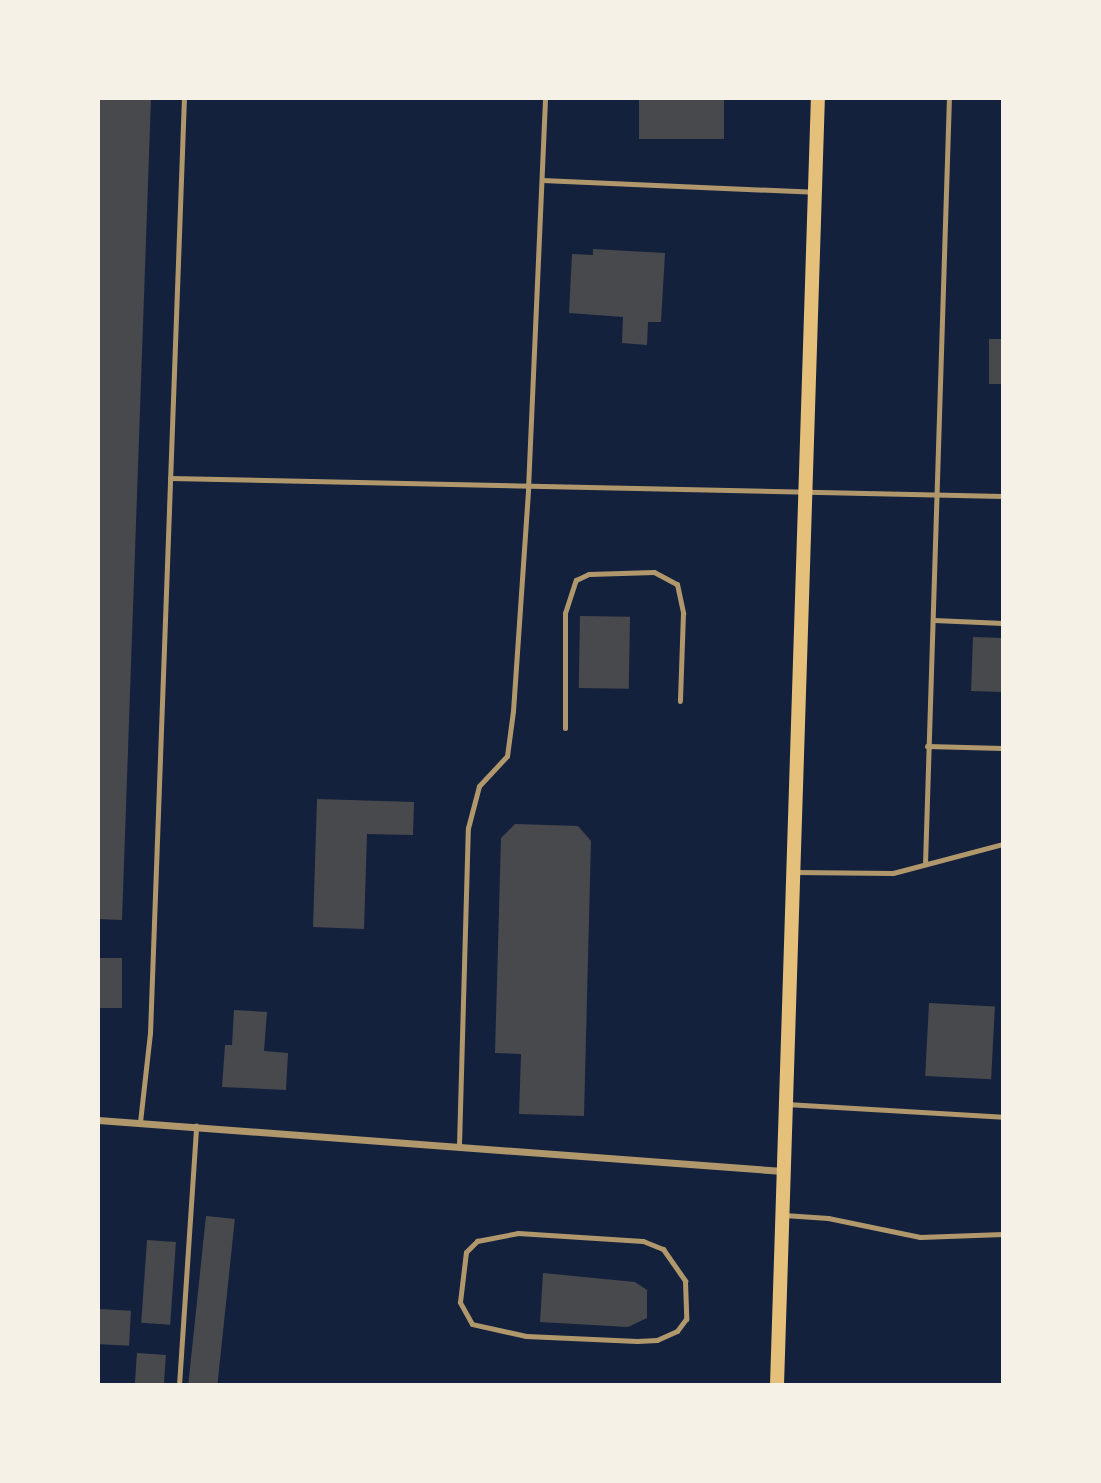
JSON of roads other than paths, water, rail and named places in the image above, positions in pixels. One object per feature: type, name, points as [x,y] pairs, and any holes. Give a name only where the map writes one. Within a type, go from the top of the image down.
[{"type":"main road","points":[[778,1385],[781,1214],[818,98]]},
{"type":"street","points":[[98,1120],[459,1144],[783,1171]]},
{"type":"lane","points":[[140,1122],[150,1033],[184,98]]},
{"type":"lane","points":[[459,1144],[468,828],[479,786],[507,757],[528,489],[545,98]]},
{"type":"lane","points":[[925,864],[949,98]]},
{"type":"lane","points":[[542,180],[814,192]]},
{"type":"lane","points":[[170,478],[528,489],[1003,496]]},
{"type":"lane","points":[[565,728],[565,613],[576,580],[589,574],[654,572],[677,584],[683,613],[680,701]]},
{"type":"lane","points":[[934,620],[1003,623]]},
{"type":"lane","points":[[927,746],[1003,748]]},
{"type":"lane","points":[[792,872],[860,875],[925,864],[1003,844]]},
{"type":"lane","points":[[785,1104],[1003,1117]]},
{"type":"lane","points":[[179,1385],[196,1126]]},
{"type":"lane","points":[[781,1214],[828,1218],[920,1237],[1003,1234]]},
{"type":"lane","points":[[495,1235],[643,1241],[663,1249],[675,1260],[685,1281],[686,1319],[677,1331],[657,1340],[494,1332],[472,1324],[460,1302],[461,1266],[466,1252],[477,1241],[495,1235]]}]
